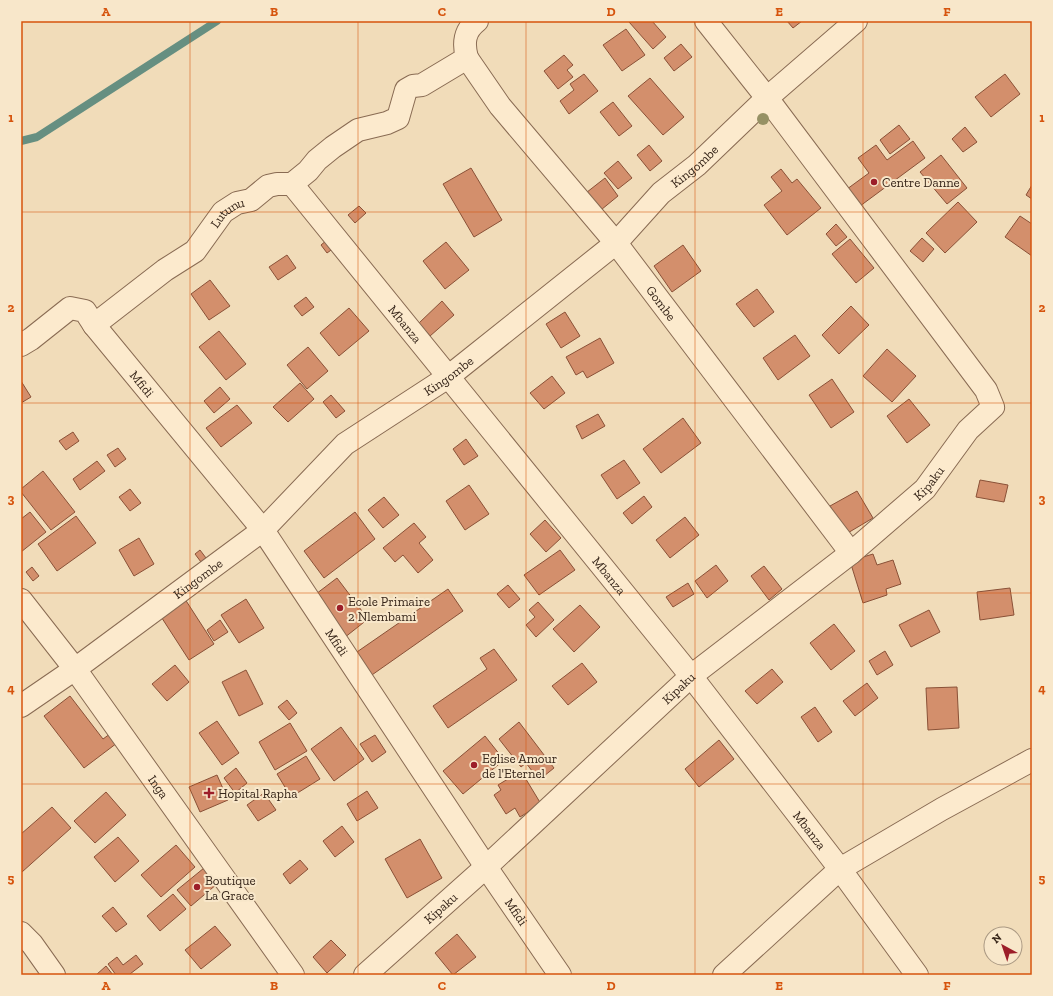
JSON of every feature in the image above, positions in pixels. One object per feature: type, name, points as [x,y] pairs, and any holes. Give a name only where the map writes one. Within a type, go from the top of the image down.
[{"type":"street","points":[[292,184],[308,171],[317,160],[358,130],[387,123],[398,118],[406,90],[413,86],[422,85],[467,58],[464,46],[467,33],[477,21]]},
{"type":"street","points":[[706,21],[767,98]]},
{"type":"street","name":"Kingombe","points":[[21,706],[75,669],[263,530],[345,444],[448,378],[616,243],[661,193],[702,160],[767,98],[856,21]]},
{"type":"street","name":"Gombe","points":[[467,58],[500,106],[616,243],[851,552]]},
{"type":"street","name":"Kipaku","points":[[365,975],[486,867],[691,676],[851,552],[925,489],[968,430],[993,407],[986,390],[767,98]]},
{"type":"street","name":"Lutunu","points":[[94,325],[165,270],[196,251],[223,212],[237,203],[250,200],[268,186],[277,184],[292,184]]},
{"type":"street","name":"Mbanza","points":[[292,184],[691,676],[840,869],[917,975]]},
{"type":"street","points":[[21,345],[31,339],[70,308],[84,311],[94,325]]},
{"type":"street","name":"Mfidi","points":[[94,325],[263,530],[486,867],[560,975]]},
{"type":"street","name":"Inga","points":[[21,600],[75,669],[293,975]]},
{"type":"street","points":[[724,975],[840,869],[942,809],[1032,760]]},
{"type":"street","points":[[21,933],[32,944],[54,975]]},
{"type":"building","points":[[652,21],[666,37],[653,49],[629,22]]},
{"type":"building","points":[[787,21],[802,21],[793,28]]},
{"type":"building","points":[[626,29],[645,55],[622,71],[603,45]]},
{"type":"building","points":[[681,44],[692,57],[674,71],[664,58]]},
{"type":"building","points":[[564,55],[573,65],[567,70],[573,77],[558,89],[544,71]]},
{"type":"building","points":[[584,74],[598,91],[569,114],[560,101],[574,90],[570,84]]},
{"type":"building","points":[[1005,74],[1020,94],[991,117],[975,97]]},
{"type":"building","points":[[650,78],[684,117],[663,135],[628,96]]},
{"type":"building","points":[[613,102],[632,126],[619,136],[600,112]]},
{"type":"building","points":[[899,125],[910,139],[890,154],[880,140]]},
{"type":"building","points":[[965,127],[977,142],[963,152],[952,139]]},
{"type":"building","name":"Centre Danne","points":[[913,141],[925,158],[856,209],[843,192],[869,173],[858,158],[876,145],[887,160]]},
{"type":"building","points":[[649,145],[662,161],[650,171],[637,155]]},
{"type":"building","points":[[941,155],[967,188],[947,204],[920,172]]},
{"type":"building","points":[[618,161],[632,178],[618,189],[604,173]]},
{"type":"building","points":[[471,168],[502,220],[474,237],[443,184]]},
{"type":"building","points":[[781,169],[792,183],[797,179],[821,208],[787,235],[764,205],[782,191],[771,177]]},
{"type":"building","points":[[605,178],[618,196],[596,214],[582,196]]},
{"type":"building","points":[[1032,185],[1032,199],[1026,195]]},
{"type":"building","points":[[958,202],[977,222],[945,253],[926,233]]},
{"type":"building","points":[[359,206],[366,213],[355,223],[348,215]]},
{"type":"building","points":[[1020,216],[1032,224],[1032,256],[1005,237]]},
{"type":"building","points":[[836,224],[847,237],[836,246],[826,234]]},
{"type":"building","points":[[922,238],[934,249],[923,262],[910,251]]},
{"type":"building","points":[[850,239],[874,268],[856,283],[832,254]]},
{"type":"building","points":[[327,240],[334,248],[327,253],[321,245]]},
{"type":"building","points":[[446,242],[469,270],[445,289],[423,261]]},
{"type":"building","points":[[683,245],[701,271],[672,292],[654,266]]},
{"type":"building","points":[[287,255],[296,268],[278,280],[269,267]]},
{"type":"building","points":[[210,280],[230,306],[209,320],[191,294]]},
{"type":"building","points":[[757,289],[774,312],[754,327],[736,304]]},
{"type":"building","points":[[306,297],[314,307],[302,316],[294,306]]},
{"type":"building","points":[[442,301],[454,315],[430,336],[419,323]]},
{"type":"building","points":[[851,306],[869,325],[839,354],[822,335]]},
{"type":"building","points":[[349,308],[369,331],[339,356],[320,333]]},
{"type":"building","points":[[565,312],[580,336],[561,348],[546,324]]},
{"type":"building","points":[[219,331],[246,364],[226,380],[199,347]]},
{"type":"building","points":[[795,335],[810,356],[778,380],[763,358]]},
{"type":"building","points":[[600,338],[614,363],[587,378],[583,371],[576,375],[566,357]]},
{"type":"building","points":[[308,347],[328,371],[307,389],[287,365]]},
{"type":"building","points":[[887,349],[916,376],[892,402],[863,376]]},
{"type":"building","points":[[552,376],[565,393],[544,409],[530,393]]},
{"type":"building","points":[[832,379],[854,412],[831,428],[809,395]]},
{"type":"building","points":[[21,381],[31,397],[21,403]]},
{"type":"building","points":[[300,383],[314,399],[288,422],[273,407]]},
{"type":"building","points":[[220,387],[230,399],[214,413],[204,401]]},
{"type":"building","points":[[331,395],[345,411],[336,418],[323,402]]},
{"type":"building","points":[[909,399],[930,425],[907,443],[887,416]]},
{"type":"building","points":[[237,405],[252,423],[221,447],[206,428]]},
{"type":"building","points":[[598,414],[605,426],[582,439],[576,426]]},
{"type":"building","points":[[683,418],[701,443],[661,473],[643,449]]},
{"type":"building","points":[[73,432],[79,441],[66,450],[59,441]]},
{"type":"building","points":[[466,439],[478,456],[464,465],[453,449]]},
{"type":"building","points":[[118,448],[126,459],[115,467],[107,455]]},
{"type":"building","points":[[624,460],[640,483],[617,499],[601,475]]},
{"type":"building","points":[[97,461],[105,471],[80,490],[73,479]]},
{"type":"building","points":[[43,471],[75,512],[51,530],[21,492],[21,489]]},
{"type":"building","points":[[980,480],[1008,485],[1004,502],[976,497]]},
{"type":"building","points":[[469,485],[489,514],[465,530],[446,501]]},
{"type":"building","points":[[130,489],[141,503],[130,511],[119,497]]},
{"type":"building","points":[[857,491],[873,518],[846,534],[830,506]]},
{"type":"building","points":[[644,496],[652,507],[632,524],[623,513]]},
{"type":"building","points":[[384,497],[399,515],[383,528],[368,510]]},
{"type":"building","points":[[30,512],[46,532],[21,552],[21,519]]},
{"type":"building","points":[[355,512],[375,539],[324,578],[304,551]]},
{"type":"building","points":[[76,516],[96,543],[57,571],[38,544]]},
{"type":"building","points":[[685,517],[699,535],[670,558],[656,540]]},
{"type":"building","points":[[545,520],[561,538],[546,552],[530,534]]},
{"type":"building","points":[[414,523],[426,537],[419,543],[433,560],[418,573],[403,555],[395,562],[383,548]]},
{"type":"building","points":[[139,538],[154,564],[134,576],[119,550]]},
{"type":"building","points":[[200,550],[206,558],[201,562],[195,554]]},
{"type":"building","points":[[560,550],[575,570],[539,595],[524,575]]},
{"type":"building","points":[[873,554],[877,565],[893,560],[901,584],[886,589],[887,595],[863,603],[850,561]]},
{"type":"building","points":[[716,565],[728,581],[707,598],[695,581]]},
{"type":"building","points":[[764,566],[782,589],[769,600],[751,576]]},
{"type":"building","points":[[32,567],[39,576],[33,581],[26,572]]},
{"type":"building","name":"Ecole Primaire 2 Nlembami","points":[[337,578],[368,619],[344,638],[312,597]]},
{"type":"building","points":[[688,583],[694,594],[673,607],[666,597]]},
{"type":"building","points":[[508,585],[520,599],[509,608],[497,594]]},
{"type":"building","points":[[1010,588],[1014,615],[980,620],[977,592]]},
{"type":"building","points":[[448,589],[463,611],[369,677],[354,654]]},
{"type":"building","points":[[183,596],[214,644],[189,660],[158,612]]},
{"type":"building","points":[[246,599],[264,628],[239,643],[221,615]]},
{"type":"building","points":[[538,602],[554,620],[536,637],[526,625],[535,617],[529,610]]},
{"type":"building","points":[[580,605],[600,627],[574,652],[553,629]]},
{"type":"building","points":[[929,610],[940,632],[911,647],[899,625]]},
{"type":"building","points":[[220,620],[228,632],[214,641],[207,630]]},
{"type":"building","points":[[834,624],[855,651],[831,670],[810,643]]},
{"type":"building","points":[[494,649],[517,680],[448,728],[433,706],[487,669],[480,658]]},
{"type":"building","points":[[885,651],[893,665],[877,675],[869,661]]},
{"type":"building","points":[[582,663],[597,682],[568,705],[552,686]]},
{"type":"building","points":[[175,665],[189,682],[167,701],[152,684]]},
{"type":"building","points":[[772,669],[783,682],[757,704],[745,691]]},
{"type":"building","points":[[246,670],[263,704],[239,716],[222,682]]},
{"type":"building","points":[[867,683],[878,698],[855,716],[843,701]]},
{"type":"building","points":[[957,687],[959,728],[928,730],[926,688]]},
{"type":"building","points":[[70,696],[103,739],[114,731],[121,740],[84,768],[44,716]]},
{"type":"building","points":[[287,700],[297,713],[289,720],[278,707]]},
{"type":"building","points":[[815,707],[832,732],[818,742],[801,717]]},
{"type":"building","points":[[217,721],[239,753],[222,765],[199,733]]},
{"type":"building","points":[[519,722],[554,768],[539,780],[526,763],[521,767],[499,739]]},
{"type":"building","points":[[290,723],[307,751],[275,770],[259,742]]},
{"type":"building","points":[[341,727],[364,759],[334,781],[311,749]]},
{"type":"building","points":[[375,735],[386,752],[372,762],[360,744]]},
{"type":"building","name":"Eglise Amour de l'Eternel","points":[[485,736],[504,760],[463,794],[443,771]]},
{"type":"building","points":[[719,740],[734,759],[699,787],[685,769]]},
{"type":"building","points":[[306,756],[320,779],[291,797],[277,774]]},
{"type":"building","points":[[236,768],[247,783],[235,793],[224,778]]},
{"type":"building","points":[[521,771],[541,804],[520,817],[515,808],[506,814],[494,795],[501,790],[498,785]]},
{"type":"building","name":"Hopital Rapha","points":[[217,775],[228,800],[200,812],[189,787]]},
{"type":"building","points":[[367,791],[378,808],[357,821],[347,804]]},
{"type":"building","points":[[106,792],[126,815],[95,843],[74,821]]},
{"type":"building","points":[[264,793],[276,810],[258,821],[247,805]]},
{"type":"building","points":[[52,807],[71,828],[22,872],[21,834]]},
{"type":"building","points":[[342,826],[354,842],[335,857],[323,841]]},
{"type":"building","points":[[118,837],[139,861],[115,882],[94,857]]},
{"type":"building","points":[[420,839],[442,878],[407,898],[385,859]]},
{"type":"building","points":[[176,845],[195,867],[161,897],[141,875]]},
{"type":"building","points":[[300,860],[308,869],[290,884],[283,874]]},
{"type":"building","name":"Boutique La Grace","points":[[204,868],[217,884],[191,906],[177,890]]},
{"type":"building","points":[[173,894],[186,909],[160,931],[147,916]]},
{"type":"building","points":[[113,907],[127,924],[116,932],[102,916]]},
{"type":"building","points":[[215,926],[231,945],[201,969],[185,950]]},
{"type":"building","points":[[457,934],[476,957],[453,975],[435,953]]},
{"type":"building","points":[[331,940],[346,955],[327,973],[313,957]]},
{"type":"building","points":[[136,955],[143,964],[130,974],[132,975],[116,975],[108,964],[117,957],[123,965]]},
{"type":"building","points":[[106,966],[113,975],[96,975]]},
{"type":"waterway","points":[[21,141],[37,137],[217,21]]},
{"type":"place","name":"Centre Danne","points":[[874,182]]},
{"type":"place","name":"Ecole Primaire 2 Nlembami","points":[[340,608]]},
{"type":"place","name":"Eglise Amour de l'Eternel","points":[[474,765]]},
{"type":"place","name":"Hopital Rapha","points":[[209,793]]},
{"type":"place","name":"Boutique La Grace","points":[[197,887]]}]
